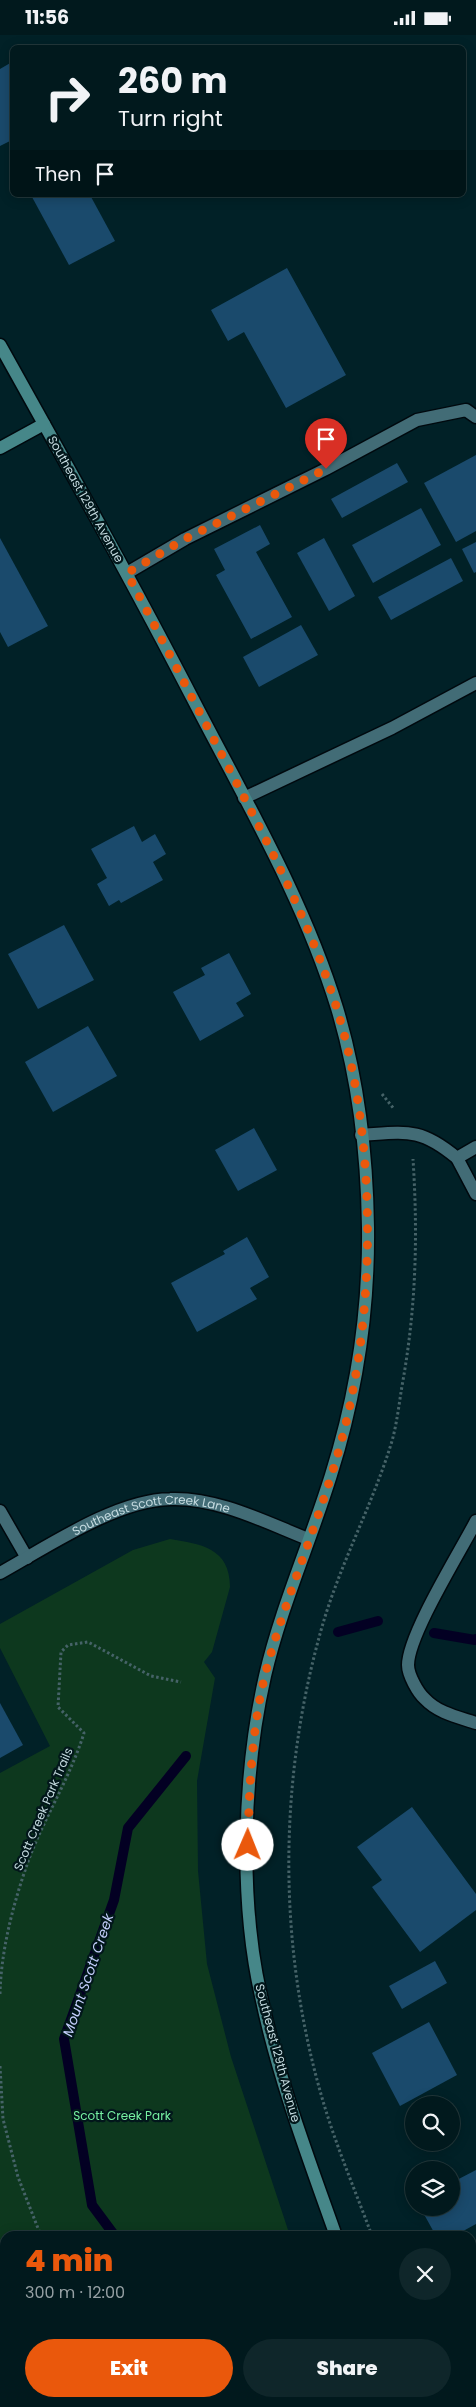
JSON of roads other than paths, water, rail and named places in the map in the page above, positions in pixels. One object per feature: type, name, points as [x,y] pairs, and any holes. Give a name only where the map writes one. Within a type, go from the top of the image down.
[{"type":"main road","name":"Southeast 129th Avenue","points":[[0,345],[127,573],[244,798],[302,918],[334,1000],[348,1051],[361,1135],[368,1229],[365,1301],[357,1365],[352,1396],[338,1450],[265,1675],[254,1733],[248,1807],[248,1914],[260,1994],[274,2050],[294,2116],[334,2231]]},
{"type":"main road","points":[[0,448],[44,424]]},
{"type":"street","points":[[127,573],[185,539],[326,469],[417,419],[466,410],[476,417]]},
{"type":"street","points":[[244,798],[392,728],[476,683]]},
{"type":"street","points":[[361,1135],[411,1132],[437,1141],[457,1157],[476,1194]]},
{"type":"street","points":[[457,1157],[476,1147]]},
{"type":"street","name":"Southeast Scott Creek Lane","points":[[0,1573],[90,1524],[125,1508],[148,1501],[171,1499],[221,1506],[308,1539]]},
{"type":"street","points":[[0,1511],[27,1558]]},
{"type":"street","points":[[476,1521],[416,1635],[408,1666],[416,1687],[424,1699],[443,1712],[476,1723]]},
{"type":"waterway","name":"Mount Scott Creek","points":[[338,1632],[378,1621]]},
{"type":"waterway","name":"Mount Scott Creek","points":[[434,1633],[476,1639]]},
{"type":"waterway","name":"Mount Scott Creek","points":[[111,2231],[92,2205],[64,2039],[114,1900],[128,1828],[186,1756]]},
{"type":"park label","name":"Scott Creek Park","points":[[122,2115]]}]
